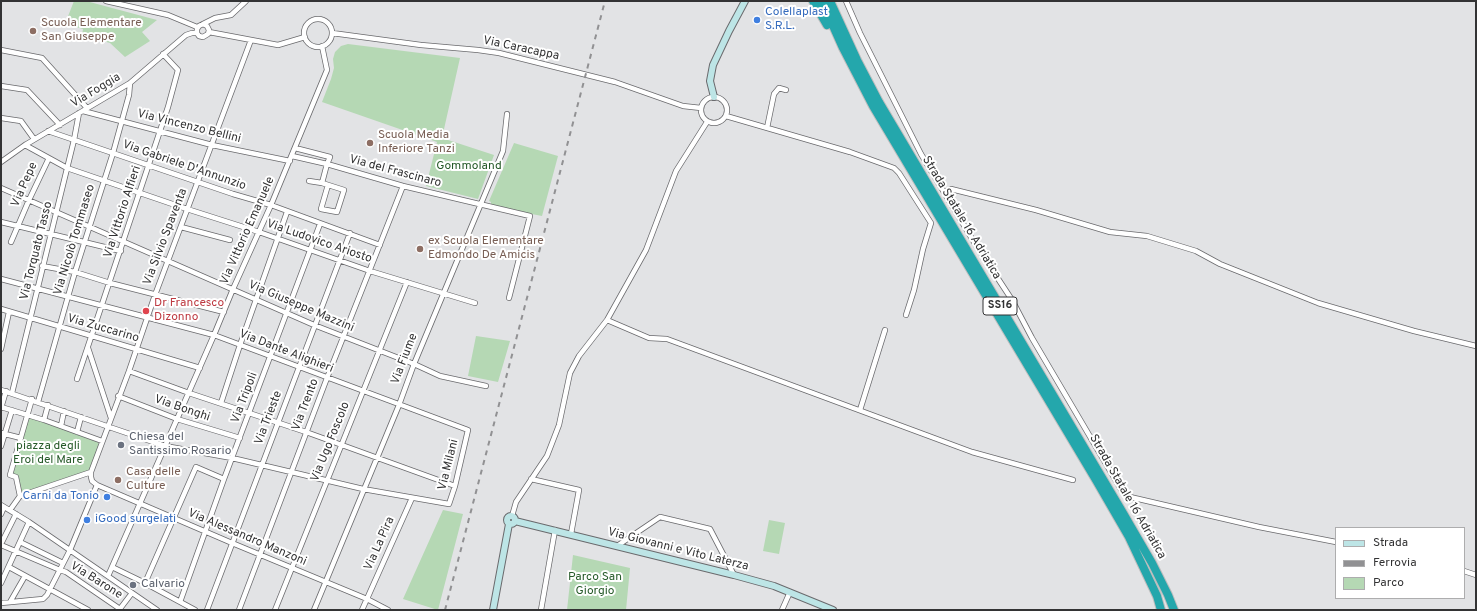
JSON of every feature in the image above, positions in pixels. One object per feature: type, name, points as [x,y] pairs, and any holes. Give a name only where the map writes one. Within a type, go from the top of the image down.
[{"type":"highway","points":[[813,1],[848,59]]},
{"type":"highway","name":"Strada Statale 16 Adriatica","points":[[822,1],[862,87],[1122,524],[1157,596],[1162,610]]},
{"type":"highway","name":"Strada Statale 16 Adriatica","points":[[830,1],[853,53],[879,102],[1123,513],[1152,563],[1174,610]]},
{"type":"street","points":[[106,1],[168,15],[198,27]]},
{"type":"street","points":[[209,32],[207,36],[200,36],[197,33],[198,27],[215,18],[231,15],[246,1]]},
{"type":"street","points":[[714,97],[710,81],[713,64],[745,1]]},
{"type":"street","points":[[846,1],[860,33],[911,135],[944,192],[1012,300],[1032,338],[1125,495],[1259,527],[1335,542]]},
{"type":"street","points":[[316,19],[321,19],[329,24],[332,33],[329,42],[322,46],[314,46],[307,41],[305,37],[305,28],[316,19]]},
{"type":"street","points":[[203,24],[208,28],[209,32]]},
{"type":"street","points":[[209,32],[278,45],[305,37]]},
{"type":"street","name":"Via Foggia","points":[[1,162],[34,139],[130,83],[186,35],[197,33]]},
{"type":"street","name":"Via Caracappa","points":[[332,33],[422,45],[499,53],[615,82],[683,106],[701,108]]},
{"type":"street","name":"Via Silvio Spaventa","points":[[91,472],[118,396],[129,371],[155,294],[251,40]]},
{"type":"street","name":"Via Vittorio Emanuele","points":[[108,576],[271,205],[327,70],[322,46]]},
{"type":"street","points":[[1,50],[42,58],[83,111]]},
{"type":"street","name":"Via Vittorio Alfieri","points":[[78,379],[149,166],[178,70],[163,54]]},
{"type":"street","name":"Via Nicolò Tommaseo","points":[[38,402],[61,327],[75,272],[113,153],[129,95],[130,83]]},
{"type":"street","points":[[1,86],[27,90],[60,125]]},
{"type":"street","points":[[767,128],[774,94],[779,88],[786,90]]},
{"type":"street","points":[[714,97],[725,103],[727,112],[723,120],[716,124],[707,122],[702,116],[701,108],[705,100],[714,97]]},
{"type":"street","name":"Via Vincenzo Bellini","points":[[83,111],[212,145],[290,161]]},
{"type":"street","name":"Via Torquato Tasso","points":[[12,393],[42,266],[74,140],[83,111]]},
{"type":"street","name":"Via Fiume","points":[[314,610],[503,151],[507,114]]},
{"type":"street","points":[[726,116],[850,152],[894,168],[899,173],[931,223],[906,315]]},
{"type":"street","points":[[1,118],[21,121],[34,139]]},
{"type":"street","points":[[493,610],[516,502],[547,456],[559,425],[570,373],[579,356],[607,320],[646,250],[676,171],[707,122]]},
{"type":"street","name":"Via Gabriele D'Annunzio","points":[[48,131],[149,166],[271,205],[380,245]]},
{"type":"street","name":"Via Ludovico Ariosto","points":[[25,145],[67,168],[278,238],[370,271],[475,303]]},
{"type":"street","points":[[295,148],[330,157],[322,183]]},
{"type":"street","name":"Via del Frascinaro","points":[[292,156],[327,164],[403,186],[530,216],[509,298]]},
{"type":"street","name":"Via Pepe","points":[[11,242],[49,158]]},
{"type":"street","points":[[309,181],[322,183],[344,190],[337,212],[320,209],[328,185]]},
{"type":"street","name":"Via Trento","points":[[239,610],[326,378],[403,186]]},
{"type":"street","name":"Via Giuseppe Mazzini","points":[[1,188],[167,262],[314,325],[414,364],[440,376],[486,386]]},
{"type":"street","points":[[944,192],[951,189],[1029,208],[1110,232],[1147,236],[1196,251],[1220,264],[1318,303],[1476,346]]},
{"type":"street","points":[[221,403],[287,212]]},
{"type":"street","points":[[1,222],[121,252]]},
{"type":"street","name":"Via Tripoli","points":[[180,602],[224,479],[320,224]]},
{"type":"street","points":[[181,227],[230,240]]},
{"type":"street","name":"Via Trieste","points":[[207,610],[350,233]]},
{"type":"street","points":[[42,266],[75,272],[110,283],[224,312]]},
{"type":"street","name":"Via Dante Alighieri","points":[[1,278],[214,335],[468,430]]},
{"type":"street","name":"Via Ugo Foscolo","points":[[275,610],[407,282]]},
{"type":"street","name":"Via Zuccarino","points":[[1,309],[200,368]]},
{"type":"street","points":[[1,349],[9,312]]},
{"type":"street","points":[[607,320],[649,338],[667,339],[972,452],[1073,480]]},
{"type":"street","points":[[860,410],[885,330]]},
{"type":"street","points":[[88,348],[111,418]]},
{"type":"street","points":[[129,371],[377,457],[455,486]]},
{"type":"street","points":[[102,441],[44,420],[1,407],[4,390],[165,446],[262,464],[327,481],[412,498]]},
{"type":"street","name":"Via Bonghi","points":[[118,396],[177,418],[240,438]]},
{"type":"street","points":[[20,496],[16,477],[10,475],[32,399]]},
{"type":"street","points":[[44,420],[48,405]]},
{"type":"street","points":[[1,446],[3,434],[12,410]]},
{"type":"street","points":[[60,426],[64,411]]},
{"type":"street","points":[[77,432],[81,417]]},
{"type":"street","name":"Via Milani","points":[[412,498],[449,504],[455,486],[468,430]]},
{"type":"street","points":[[3,434],[21,438]]},
{"type":"street","points":[[146,583],[196,467],[224,479]]},
{"type":"street","points":[[1,603],[43,599],[47,595],[70,550],[97,485],[92,481],[91,472],[20,496],[10,510]]},
{"type":"street","points":[[531,479],[579,490],[571,534]]},
{"type":"street","name":"Via Alessandro Manzoni","points":[[97,485],[388,610]]},
{"type":"street","name":"Via La Pira","points":[[362,610],[412,498]]},
{"type":"street","points":[[1,514],[3,506],[29,522],[157,610]]},
{"type":"street","points":[[1,545],[16,514]]},
{"type":"street","points":[[616,546],[660,518],[710,530],[734,575]]},
{"type":"street","name":"Via Giovanni e Vito Laterza","points":[[512,520],[734,575],[790,592],[833,610]]},
{"type":"street","points":[[1,583],[29,522]]},
{"type":"street","points":[[541,610],[555,530]]},
{"type":"street","points":[[20,542],[64,563]]},
{"type":"street","name":"Via Barone","points":[[1,545],[66,572],[120,609]]},
{"type":"street","points":[[9,567],[50,589],[80,608],[88,610]]},
{"type":"street","points":[[112,567],[146,583],[195,610]]},
{"type":"street","points":[[1465,571],[1476,575]]},
{"type":"street","points":[[10,602],[25,576]]},
{"type":"street","points":[[120,609],[132,592]]},
{"type":"street","points":[[782,610],[790,592]]},
{"type":"green space","points":[[74,1],[86,1],[157,20],[142,32],[150,41],[125,57],[110,43],[82,35],[83,29],[65,24]]},
{"type":"green space","name":"Gommoland","points":[[348,44],[460,58],[442,138],[494,155],[478,199],[426,186],[437,142],[322,102],[334,68],[333,59],[335,52],[341,46]]},
{"type":"green space","points":[[514,143],[558,156],[542,216],[491,206],[491,202],[489,201]]},
{"type":"green space","points":[[476,336],[510,341],[498,382],[468,376]]},
{"type":"green space","name":"piazza degli Eroi del Mare","points":[[29,416],[97,439],[99,445],[90,471],[21,494],[17,477],[12,474]]},
{"type":"green space","points":[[443,510],[463,514],[438,610],[403,599]]},
{"type":"green space","points":[[769,520],[785,523],[779,554],[763,551]]},
{"type":"green space","name":"Parco San Giorgio","points":[[573,555],[630,568],[626,610],[567,610]]},
{"type":"railway","points":[[445,610],[605,1]]},
{"type":"place","name":"Colellaplast S.R.L.","points":[[757,20]]},
{"type":"place","name":"Scuola Elementare San Giuseppe","points":[[33,31]]},
{"type":"place","name":"Scuola Media Inferiore Tanzi","points":[[370,143]]},
{"type":"place","name":"ex Scuola Elementare Edmondo De Amicis","points":[[420,249]]},
{"type":"place","name":"Dr Francesco Dizonno","points":[[146,311]]},
{"type":"place","name":"Chiesa del Santissimo Rosario","points":[[121,445]]},
{"type":"place","name":"Casa delle Culture","points":[[118,480]]},
{"type":"place","name":"Carni da Tonio","points":[[107,497]]},
{"type":"place","name":"iGood surgelati","points":[[87,520]]},
{"type":"place","name":"Calvario","points":[[133,585]]}]
